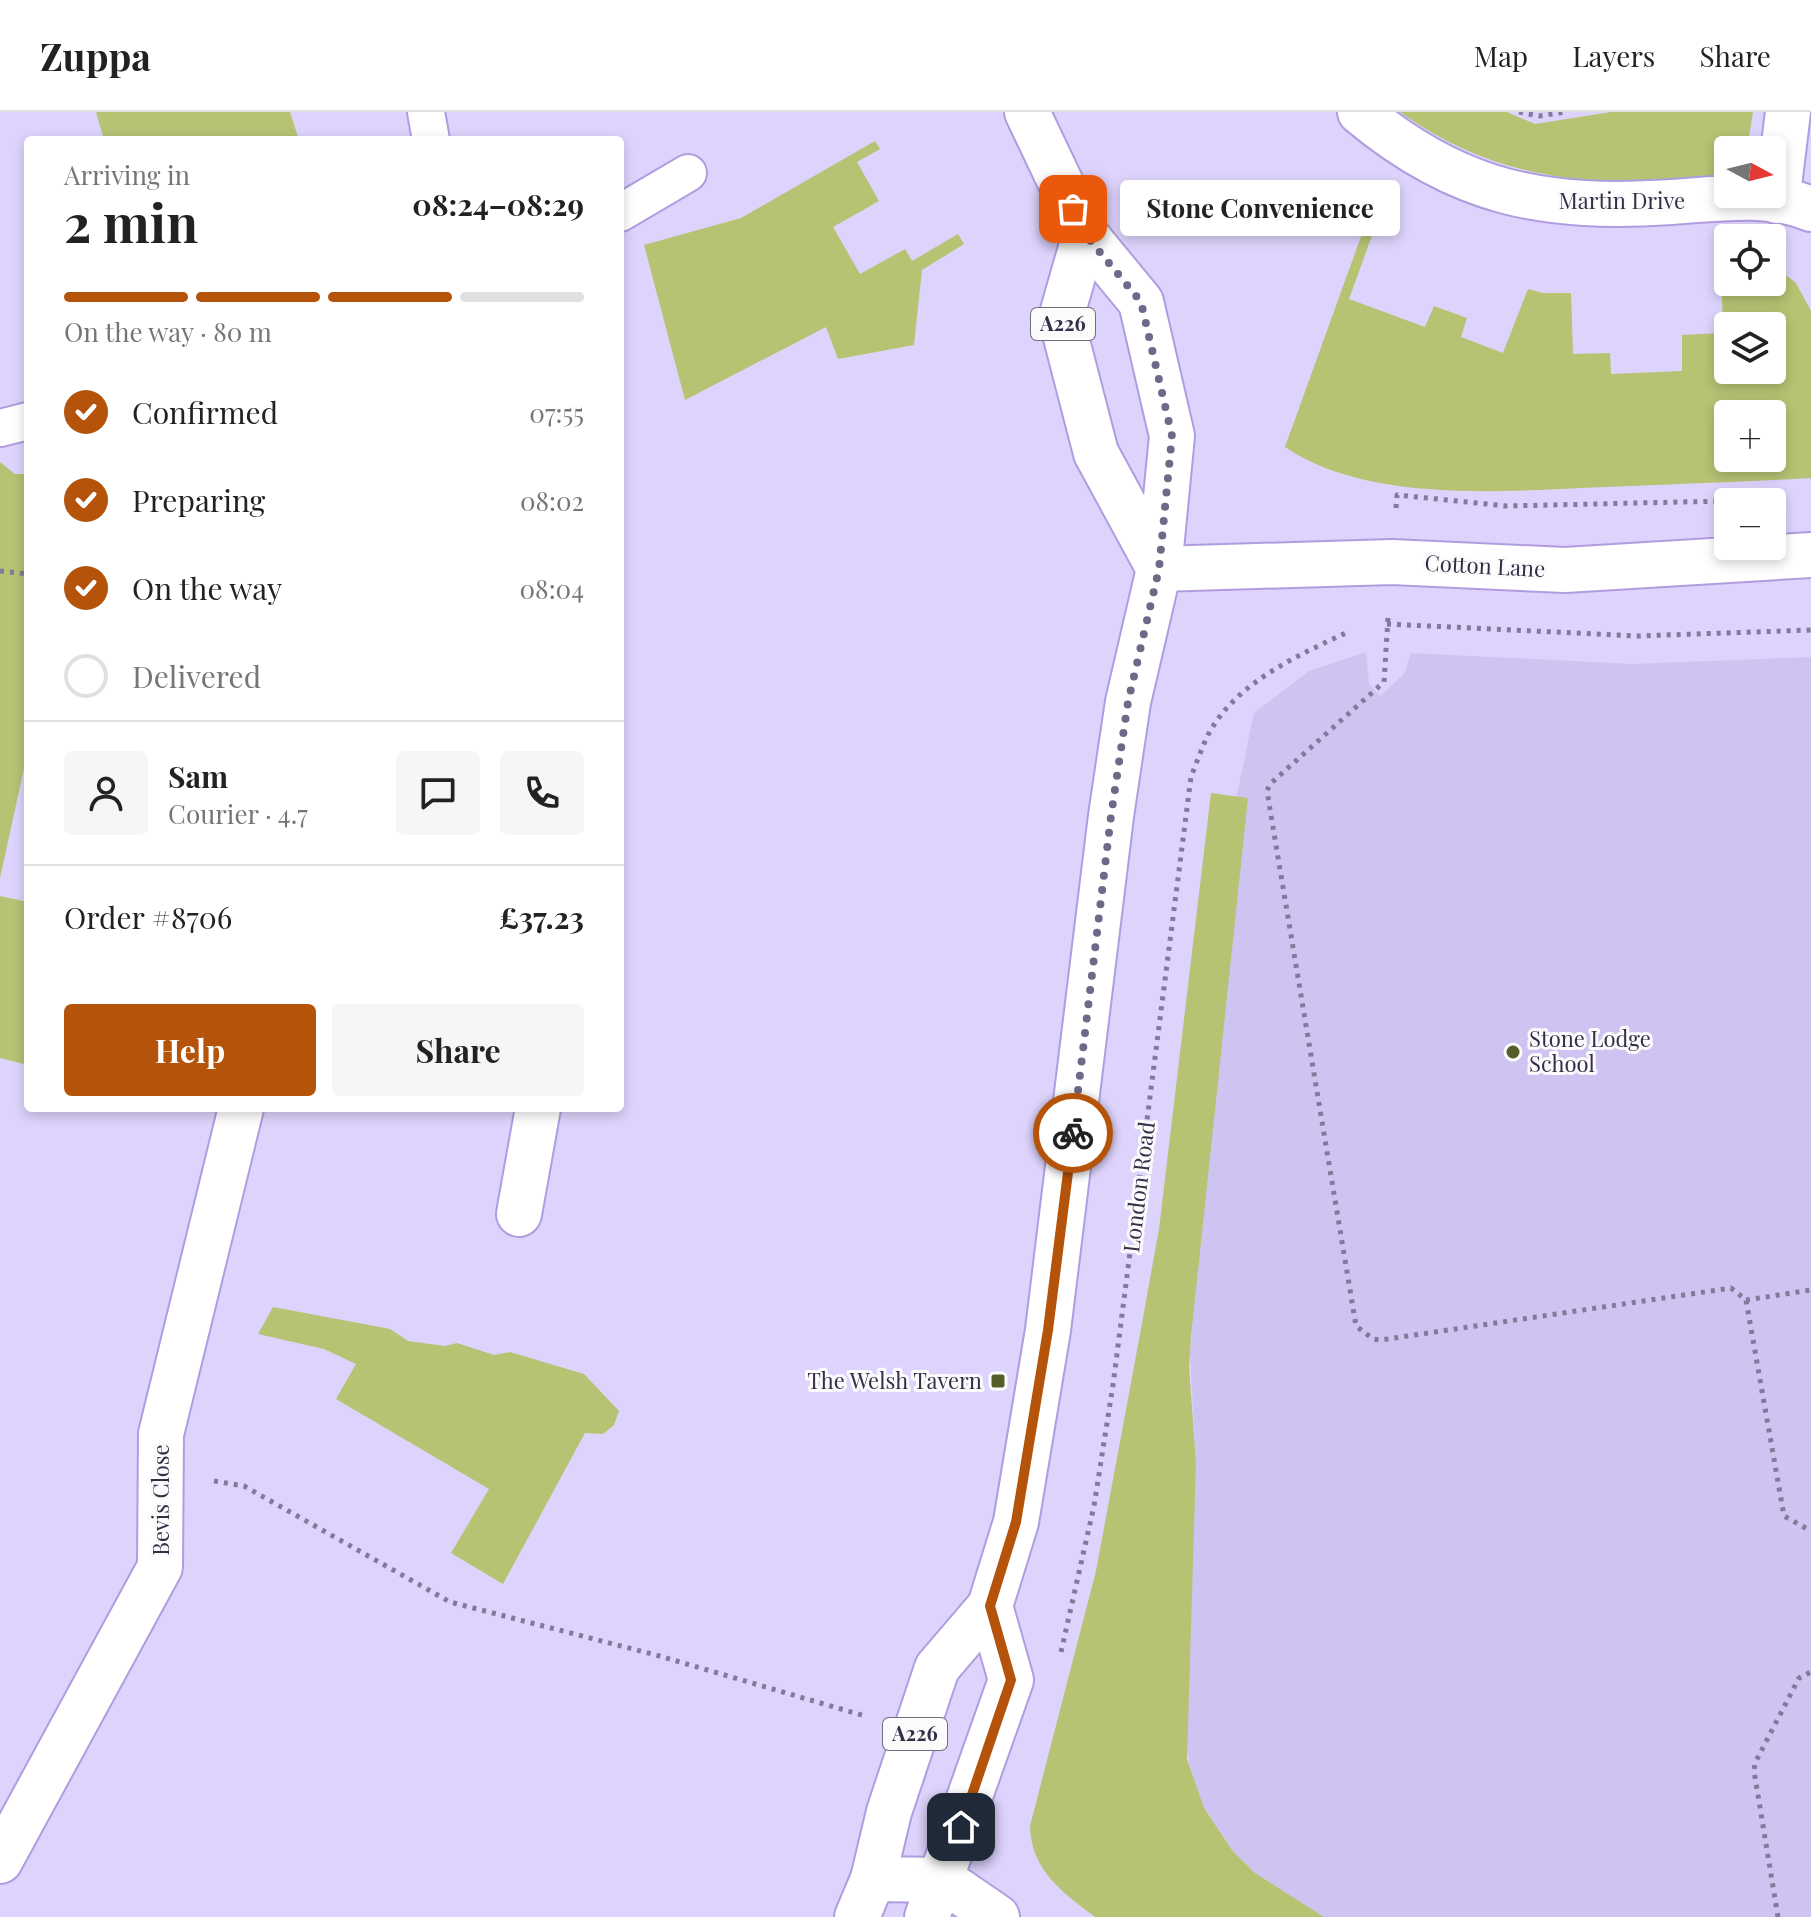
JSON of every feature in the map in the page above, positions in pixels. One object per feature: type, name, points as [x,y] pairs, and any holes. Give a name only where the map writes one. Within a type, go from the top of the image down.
[{"type":"main road","name":"A226","points":[[865,1898],[889,1812],[937,1668],[990,1606],[1016,1522],[1041,1373],[1111,816],[1128,702],[1159,569],[1172,436],[1141,302],[1085,234],[1027,112]]},
{"type":"main road","name":"Martin Drive","points":[[1360,112],[1386,135],[1427,161],[1470,180],[1539,200],[1588,205],[1731,198],[1794,205]]},
{"type":"main road","points":[[1788,112],[1794,205]]},
{"type":"main road","name":"A226","points":[[1085,234],[1061,318],[1096,453],[1159,569]]},
{"type":"main road","name":"Cotton Lane","points":[[1159,569],[1392,562],[1565,570],[1811,555]]},
{"type":"main road","name":"Bevis Close","points":[[0,1861],[160,1567],[161,1434],[240,1112]]},
{"type":"main road","points":[[519,1214],[537,1112]]},
{"type":"main road","points":[[935,1899],[1011,1680],[990,1606]]},
{"type":"main road","points":[[865,1898],[935,1899],[997,1917]]},
{"type":"lane","points":[[426,112],[430,136]]},
{"type":"lane","points":[[624,211],[688,173]]},
{"type":"lane","points":[[0,428],[24,422]]},
{"type":"path","points":[[1519,112],[1539,116],[1565,112]]},
{"type":"path","points":[[1397,495],[1507,506],[1714,501]]},
{"type":"path","points":[[0,571],[24,574]]},
{"type":"path","points":[[1388,609],[1389,643],[1384,682],[1267,791],[1356,1326],[1373,1339],[1381,1340],[1731,1288],[1746,1300],[1784,1516],[1811,1531]]},
{"type":"path","points":[[1387,624],[1638,636],[1811,630]]},
{"type":"path","name":"London Road","points":[[1059,1658],[1094,1506],[1111,1400],[1191,777],[1208,735],[1240,696],[1294,656],[1348,632]]},
{"type":"path","points":[[1746,1300],[1811,1290]]},
{"type":"path","points":[[161,1479],[244,1486],[450,1602],[723,1673],[843,1707],[875,1720]]},
{"type":"path","points":[[1778,1917],[1755,1763],[1799,1678],[1811,1672]]},
{"type":"shaded area","name":"Stone Lodge School","points":[[1366,652],[1369,684],[1380,696],[1404,674],[1411,653],[1632,664],[1811,657],[1811,1917],[1324,1917],[1255,1873],[1232,1850],[1204,1808],[1193,1782],[1186,1743],[1196,1463],[1190,1354],[1237,794],[1254,713],[1309,671]]},
{"type":"green space","points":[[96,112],[290,112],[298,136],[103,136]]},
{"type":"green space","points":[[1400,112],[1507,112],[1535,124],[1611,112],[1753,112],[1749,136],[1714,136],[1714,176],[1684,179],[1598,181],[1557,176],[1517,168],[1477,155],[1438,136]]},
{"type":"green space","points":[[875,141],[880,149],[857,162],[879,201],[833,227],[860,274],[905,249],[912,261],[958,234],[964,244],[922,270],[914,345],[838,359],[826,327],[685,400],[644,245],[741,218]]},
{"type":"green space","points":[[1376,195],[1386,197],[1349,299],[1425,327],[1434,306],[1467,318],[1461,337],[1503,353],[1528,289],[1543,293],[1571,293],[1573,354],[1610,353],[1611,374],[1682,371],[1682,335],[1714,333],[1714,384],[1786,384],[1786,312],[1722,312],[1722,296],[1786,296],[1786,275],[1796,283],[1811,311],[1811,478],[1525,490],[1439,490],[1357,478],[1319,465],[1285,447]]},
{"type":"green space","points":[[0,462],[15,474],[24,474],[24,768],[0,878]]},
{"type":"green space","points":[[1211,793],[1248,798],[1189,1367],[1196,1463],[1187,1759],[1204,1808],[1232,1850],[1255,1873],[1324,1917],[1095,1917],[1060,1889],[1042,1868],[1032,1842],[1030,1826],[1096,1571],[1159,1229]]},
{"type":"green space","points":[[0,896],[24,901],[24,1064],[0,1058]]},
{"type":"green space","points":[[273,1307],[390,1329],[408,1341],[445,1346],[457,1343],[494,1355],[510,1352],[584,1374],[619,1411],[614,1425],[603,1434],[585,1433],[503,1584],[451,1553],[489,1489],[336,1399],[356,1364],[324,1349],[258,1334]]},
{"type":"way so far","points":[[1073,209],[1085,234],[1141,302],[1172,436],[1159,569],[1128,702],[1111,816],[1073,1133]]},
{"type":"place","name":"Stone Convenience","points":[[1073,209]]},
{"type":"place","name":"Stone Lodge School","points":[[1513,1052]]},
{"type":"place","name":"The Welsh Tavern","points":[[998,1381]]},
{"type":"route","points":[[961,1827],[1011,1680],[990,1606],[1016,1522],[1048,1330],[1073,1133]]}]
